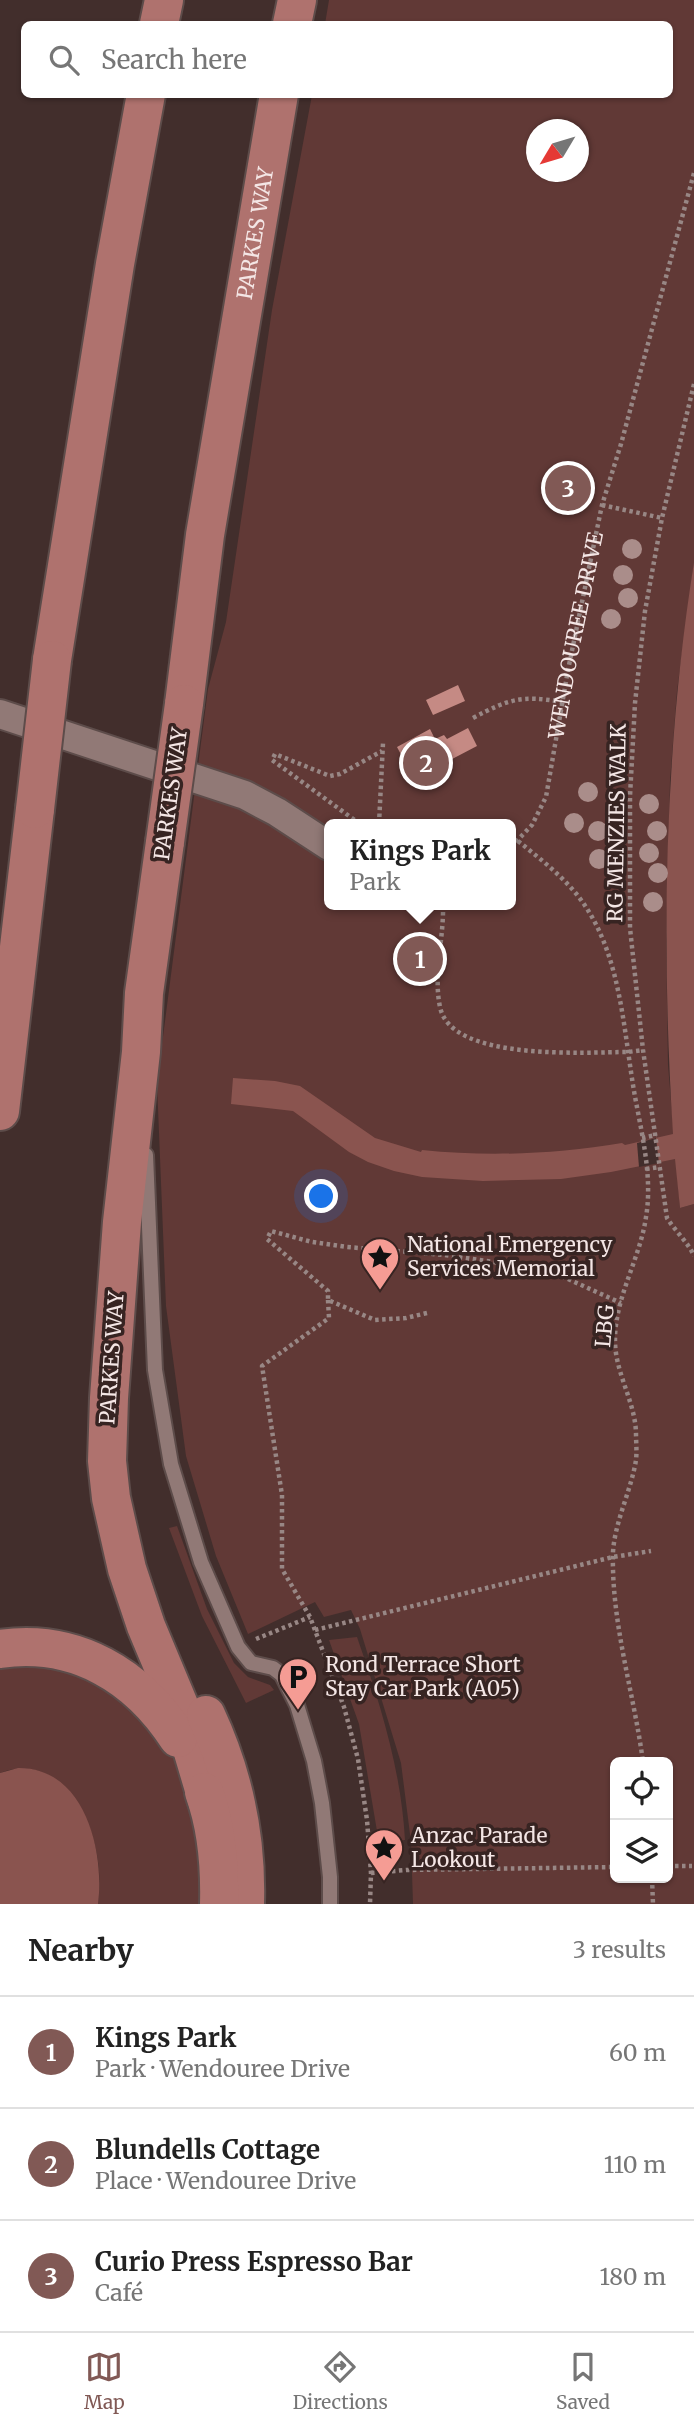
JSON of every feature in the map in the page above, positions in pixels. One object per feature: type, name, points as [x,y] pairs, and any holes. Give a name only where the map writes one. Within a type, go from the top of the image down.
[{"type":"main road","points":[[160,21],[163,0]]},
{"type":"main road","points":[[293,21],[297,0]]},
{"type":"main road","points":[[0,1111],[52,660],[113,278],[145,98]]},
{"type":"main road","name":"PARKES WAY","points":[[208,1803],[179,1706],[146,1626],[127,1569],[111,1498],[107,1461],[109,1398],[122,1222],[141,1052],[144,993],[205,534],[278,98]]},
{"type":"main road","name":"PARKES WAY","points":[[111,1498],[148,1590],[229,1772],[243,1840],[245,1904]]},
{"type":"main road","points":[[0,1649],[28,1647],[63,1651],[94,1662],[131,1684],[151,1701],[192,1761],[208,1803],[217,1851],[219,1904]]},
{"type":"street","points":[[0,714],[245,795],[278,812],[324,843]]},
{"type":"lane","points":[[141,1052],[154,1362],[168,1450],[201,1562],[227,1625],[247,1660],[273,1668],[282,1675],[297,1705],[314,1761],[322,1803],[330,1877],[330,1904]]},
{"type":"path","name":"WENDOUREE DRIVE","points":[[516,843],[532,825],[546,797],[562,702],[602,505],[694,173]]},
{"type":"path","name":"RG MENZIES WALK","points":[[694,384],[662,518],[645,611],[635,703],[630,796],[630,928],[643,1050],[667,1218],[691,1248],[694,1256]]},
{"type":"path","points":[[602,505],[662,518]]},
{"type":"path","points":[[473,718],[508,700],[542,699],[562,702]]},
{"type":"path","points":[[379,819],[383,743]]},
{"type":"path","points":[[353,819],[272,760],[275,754],[323,775],[332,776],[382,751]]},
{"type":"path","name":"LBG","points":[[519,841],[573,889],[598,927],[614,975],[646,1167],[646,1218],[621,1303],[615,1340],[618,1370],[636,1429],[636,1460],[613,1557],[615,1595],[642,1757]]},
{"type":"path","points":[[443,910],[438,999],[441,1012],[448,1023],[475,1040],[502,1049],[628,1052],[643,1050]]},
{"type":"path","points":[[642,1140],[656,1136]]},
{"type":"path","points":[[646,1167],[660,1165]]},
{"type":"path","points":[[370,1904],[371,1873],[367,1821],[358,1759],[344,1707],[310,1617],[282,1569],[282,1495],[262,1366],[329,1318],[328,1291],[267,1239],[271,1231],[312,1242],[347,1247],[445,1255],[548,1270],[621,1303]]},
{"type":"path","points":[[328,1300],[375,1320],[406,1318],[427,1313]]},
{"type":"path","points":[[315,1630],[613,1557],[651,1551]]},
{"type":"path","points":[[250,1642],[310,1617]]},
{"type":"path","points":[[673,1866],[692,1866]]},
{"type":"path","points":[[371,1873],[610,1867]]},
{"type":"path","points":[[652,1883],[653,1904]]},
{"type":"shaded area","points":[[329,0],[694,0],[694,562],[677,691],[670,781],[666,941],[668,1065],[680,1208],[694,1204],[694,1904],[413,1904],[411,1842],[401,1763],[360,1629],[351,1610],[324,1617],[315,1602],[248,1634],[216,1556],[186,1456],[166,1306],[157,1083],[208,689],[226,622],[272,310],[311,98],[673,98],[673,21],[326,21]]},
{"type":"shaded area","points":[[694,562],[694,1204],[680,1208],[675,1159],[561,1179],[483,1181],[422,1177],[368,1162],[349,1152],[293,1111],[231,1104],[233,1078],[300,1086],[375,1138],[421,1152],[547,1152],[622,1143],[625,1145],[673,1134],[667,991],[668,847],[676,704]]},
{"type":"shaded area","points":[[177,1526],[207,1609],[234,1663],[248,1677],[270,1685],[274,1690],[246,1703],[202,1616],[169,1528]]},
{"type":"shaded area","points":[[357,1637],[394,1762],[405,1840],[379,1843],[359,1724],[329,1640]]},
{"type":"shaded area","points":[[0,1658],[103,1679],[183,1765],[209,1904],[98,1904],[96,1850],[92,1833],[76,1801],[64,1787],[36,1770],[19,1769],[0,1773]]},
{"type":"shaded area","points":[[18,1768],[41,1771],[60,1782],[75,1797],[86,1816],[98,1861],[98,1904],[0,1904],[0,1773]]},
{"type":"pier","points":[[656,1138],[659,1163],[639,1167],[637,1143]]},
{"type":"building","points":[[458,685],[465,701],[433,715],[426,700]]},
{"type":"building","points":[[468,728],[477,746],[414,779],[397,747],[430,729],[435,739],[444,735],[447,739]]},
{"type":"place","name":"Curio Press Espresso Bar","points":[[568,488]]},
{"type":"place","name":"Blundells Cottage","points":[[426,763]]},
{"type":"place","name":"Kings Park","points":[[420,959]]},
{"type":"place","name":"National Emergency Services Memorial","points":[[380,1291]]},
{"type":"place","name":"Rond Terrace Short Stay Car Park (A05)","points":[[298,1711]]},
{"type":"place","name":"Anzac Parade Lookout","points":[[384,1882]]}]
